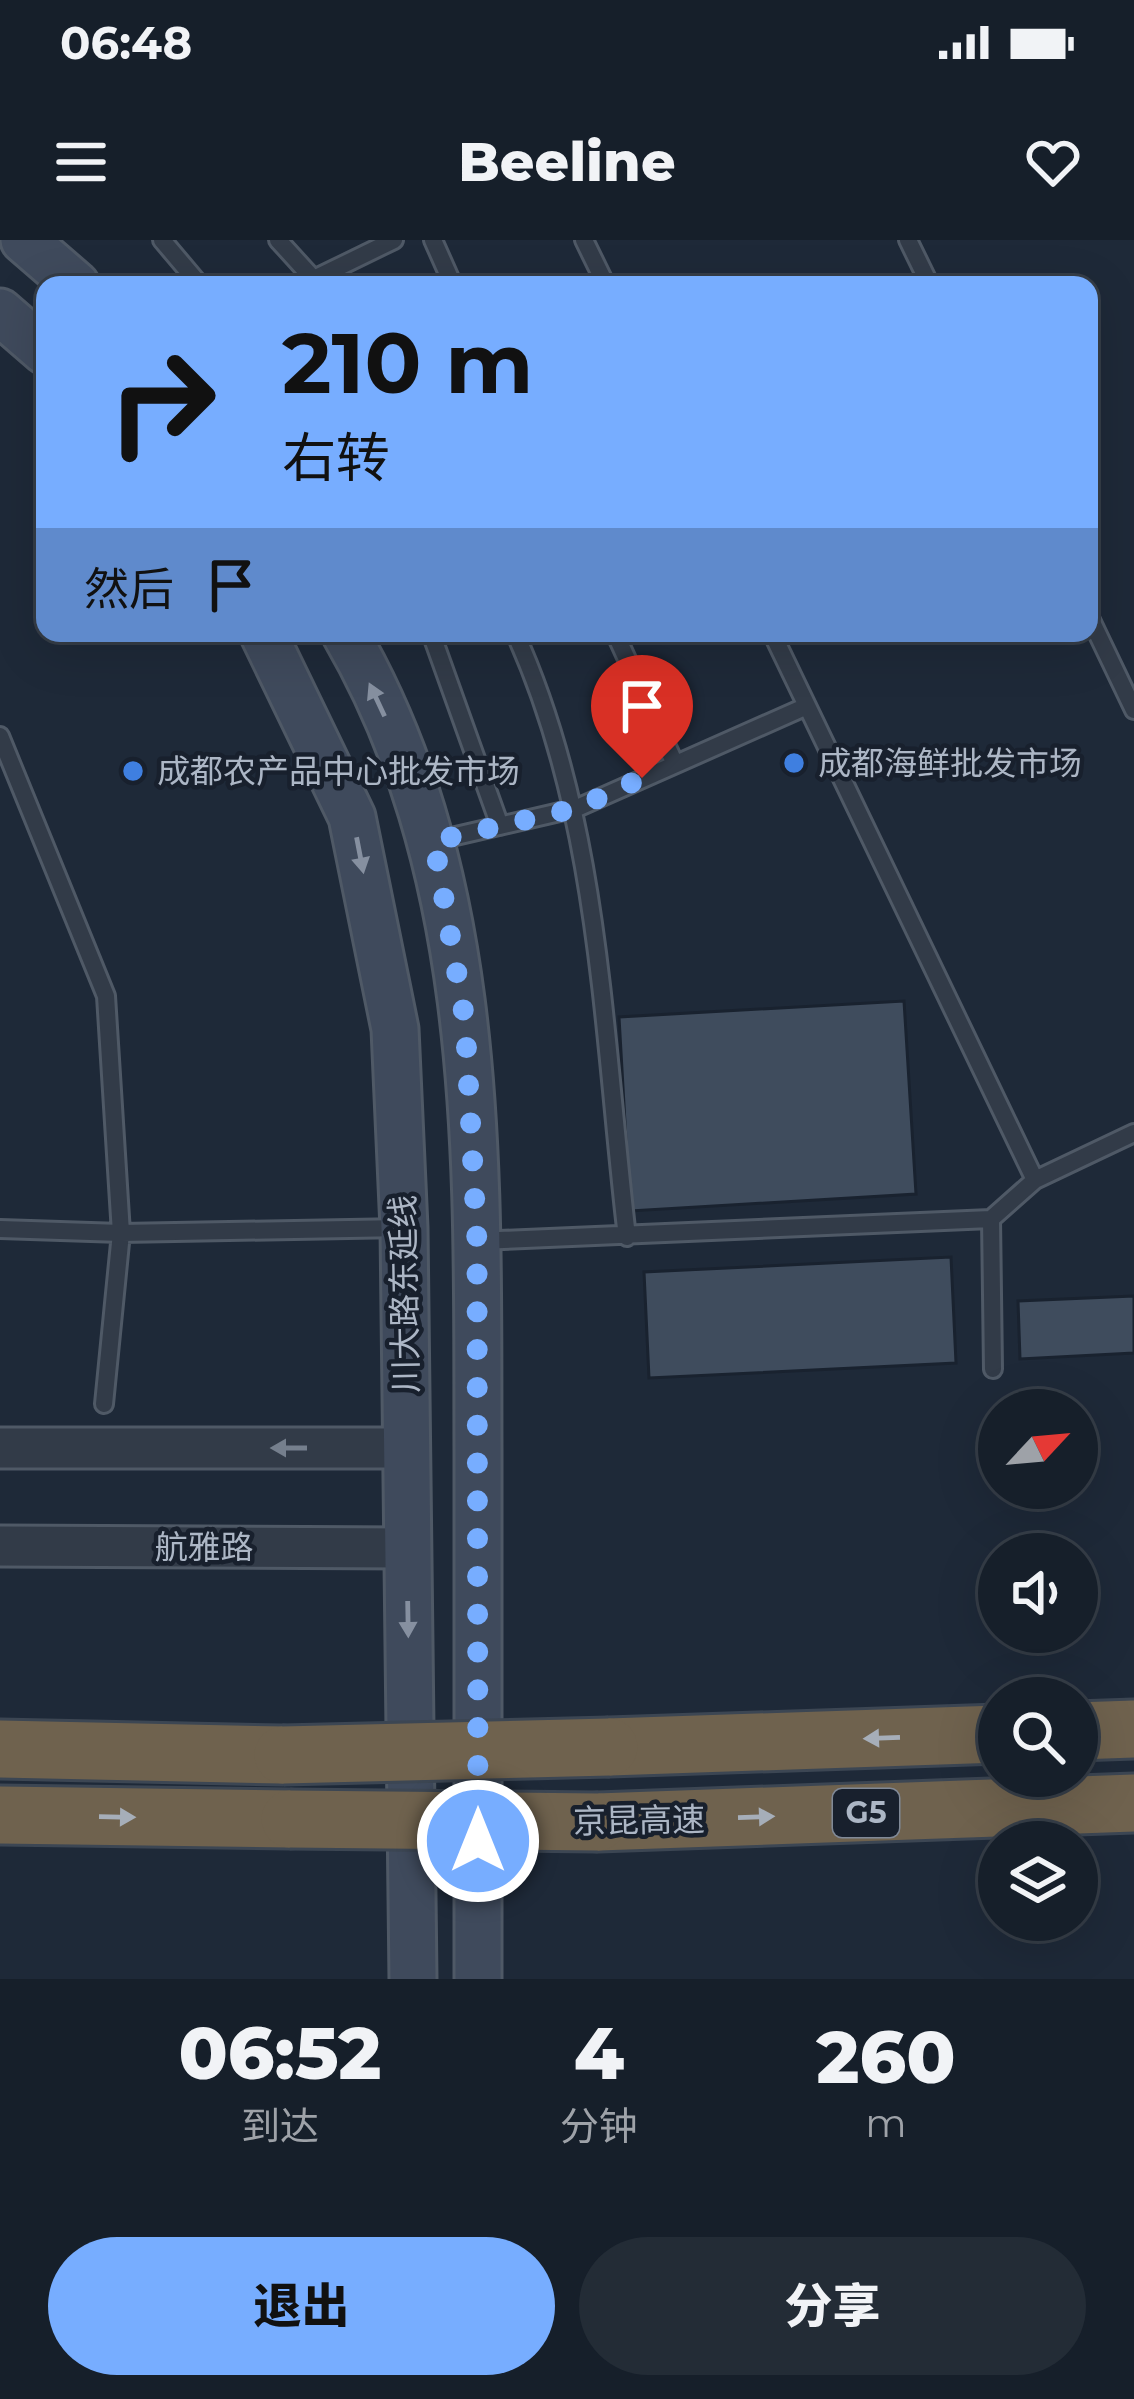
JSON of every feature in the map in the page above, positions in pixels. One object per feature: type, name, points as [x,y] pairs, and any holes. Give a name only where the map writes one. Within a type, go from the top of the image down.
[{"type":"highway","points":[[1098,1731],[1134,1730]]},
{"type":"highway","points":[[0,1749],[283,1756],[978,1735]]},
{"type":"highway","name":"京昆高速","points":[[0,1815],[598,1822],[1134,1803]]},
{"type":"main road","points":[[24,240],[66,276]]},
{"type":"main road","points":[[0,312],[36,343]]},
{"type":"main road","name":"川大路东延线","points":[[267,642],[352,817],[394,1029],[404,1228],[413,1979]]},
{"type":"main road","points":[[349,642],[420,795],[434,841],[465,1020],[477,1241],[478,1979]]},
{"type":"street","points":[[0,1448],[406,1448]]},
{"type":"street","name":"航雅路","points":[[0,1546],[407,1548]]},
{"type":"lane","points":[[162,240],[192,276]]},
{"type":"lane","points":[[278,240],[311,276]]},
{"type":"lane","points":[[327,276],[394,240]]},
{"type":"lane","points":[[433,240],[450,276]]},
{"type":"lane","points":[[584,240],[602,276]]},
{"type":"lane","points":[[908,240],[926,276]]},
{"type":"lane","points":[[1098,635],[1134,710]]},
{"type":"lane","points":[[433,642],[500,826]]},
{"type":"lane","points":[[519,642],[544,698],[577,808],[627,1237]]},
{"type":"lane","points":[[618,642],[675,764]]},
{"type":"lane","points":[[776,642],[1035,1180]]},
{"type":"lane","points":[[434,841],[577,808],[807,706]]},
{"type":"lane","points":[[0,736],[106,996],[121,1233],[104,1404]]},
{"type":"lane","points":[[477,1241],[992,1219],[1035,1180],[1134,1133]]},
{"type":"lane","points":[[992,1219],[993,1370]]},
{"type":"lane","points":[[0,1228],[121,1233],[404,1228]]},
{"type":"building","points":[[904,1001],[916,1194],[630,1211],[619,1017]]},
{"type":"building","points":[[951,1257],[956,1363],[649,1378],[644,1272]]},
{"type":"building","points":[[1134,1296],[1134,1353],[1020,1359],[1018,1301]]},
{"type":"place","name":"成都海鲜批发市场","points":[[794,763]]},
{"type":"place","name":"成都农产品中心批发市场","points":[[133,771]]},
{"type":"route","points":[[478,1841],[477,1241],[465,1020],[434,841],[577,808],[642,778]]}]
